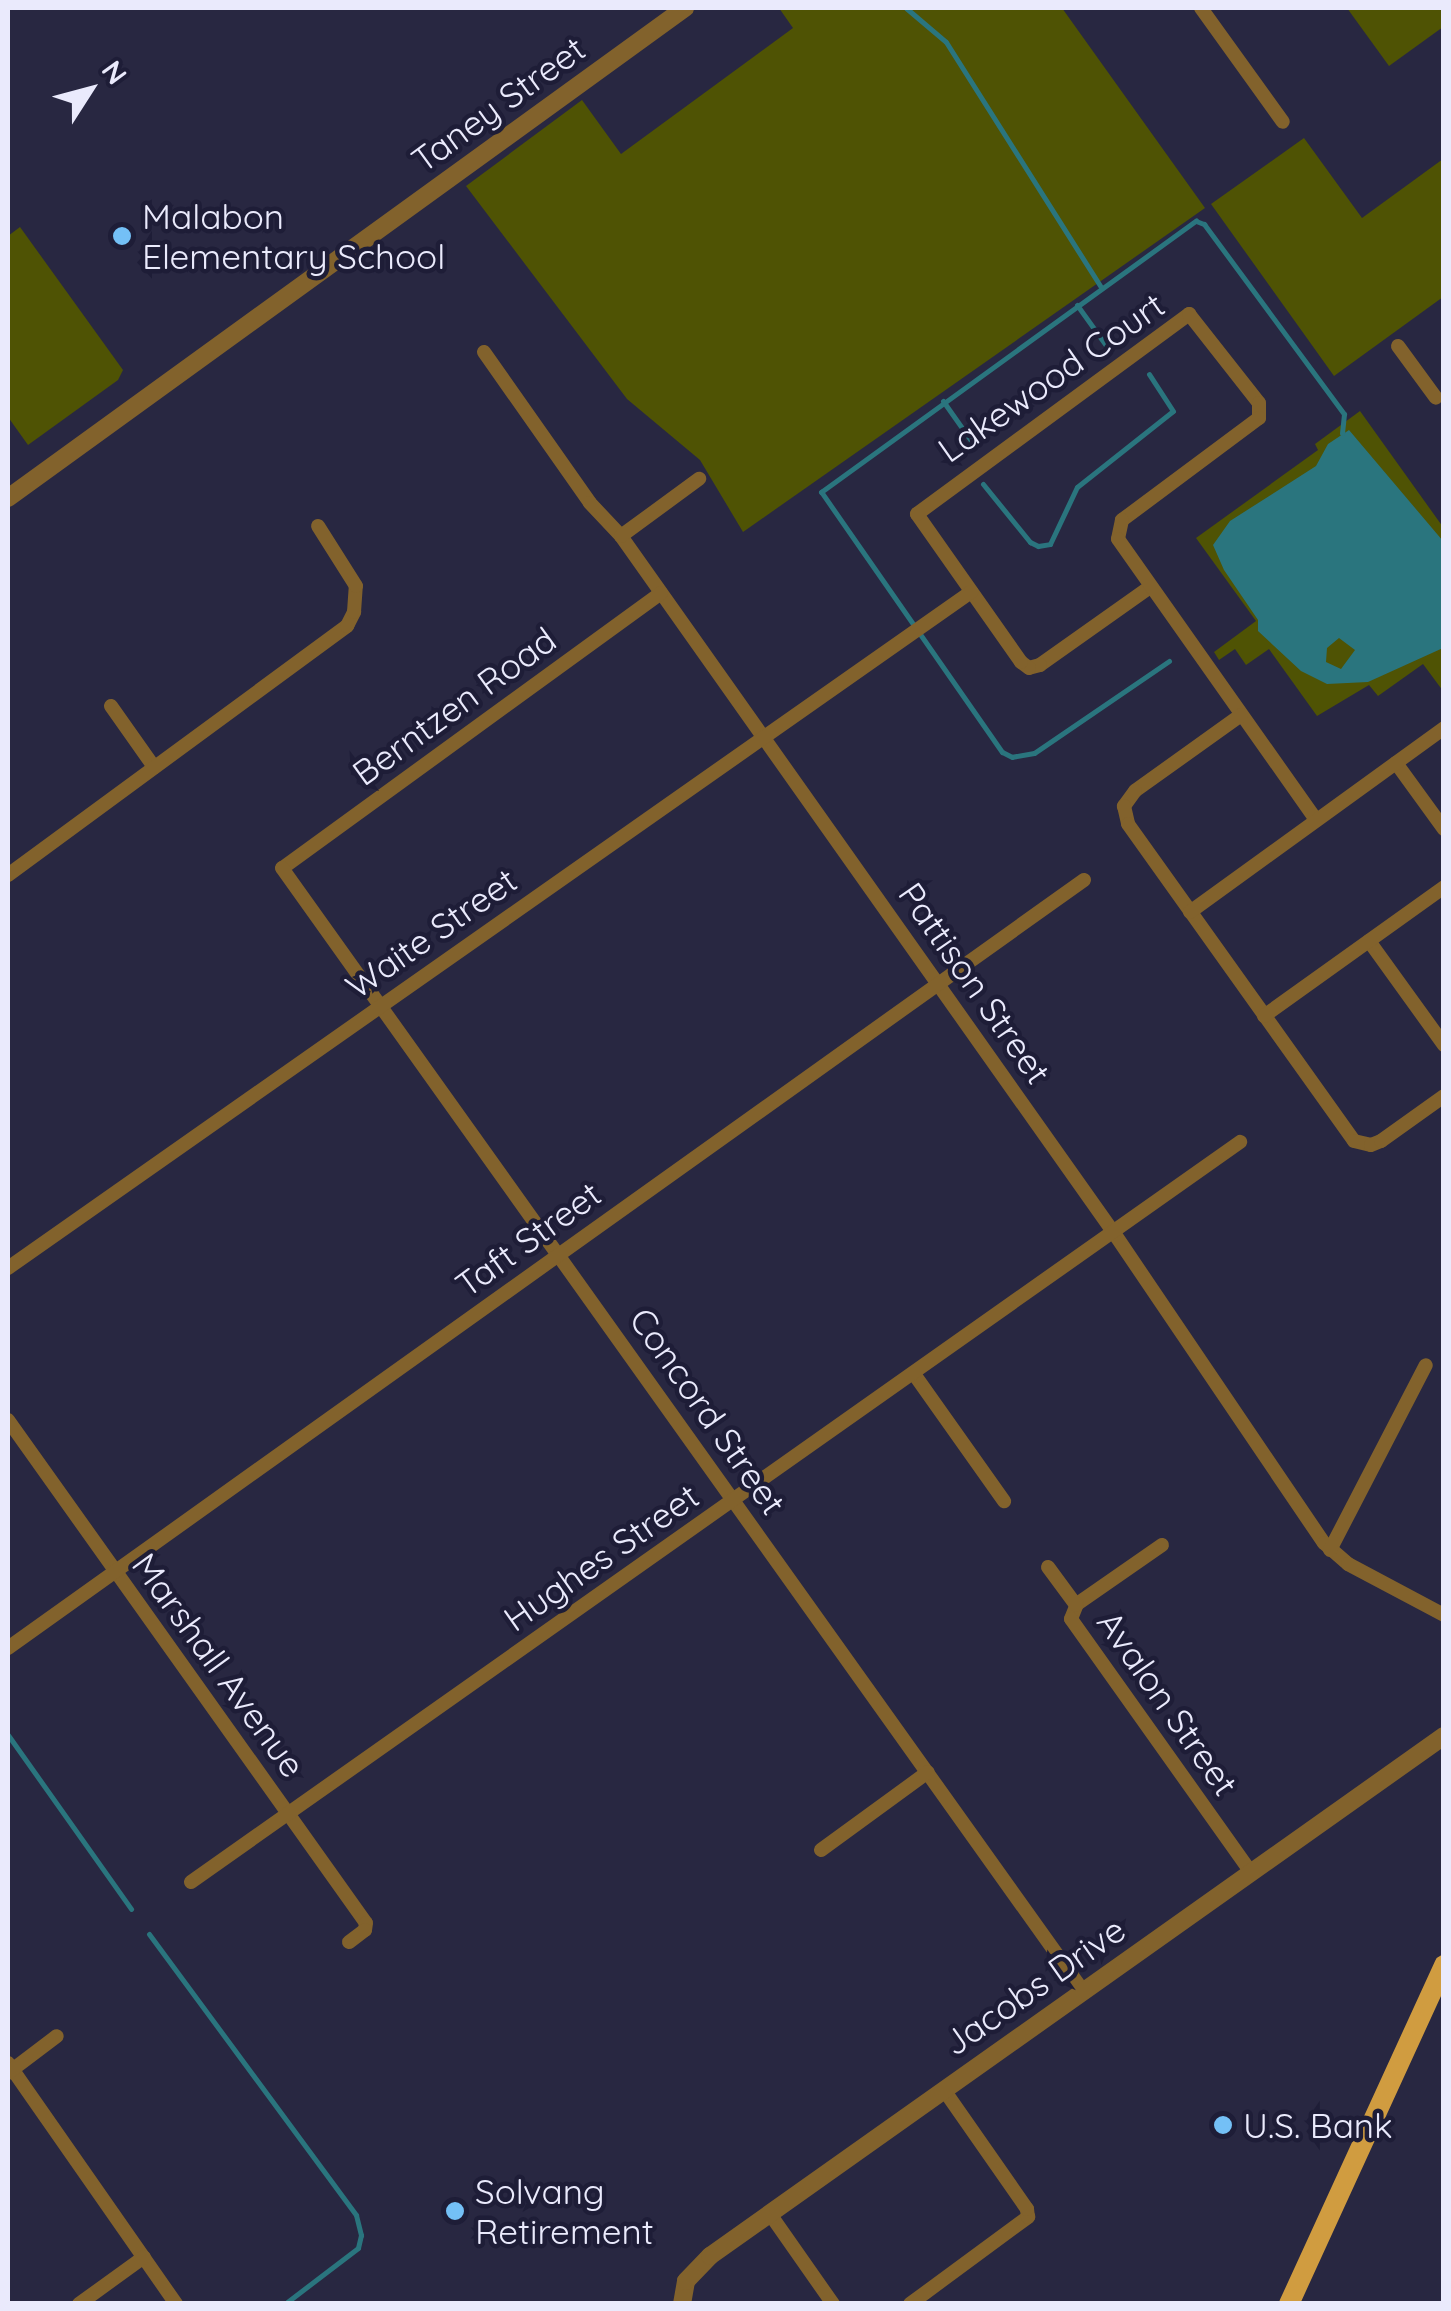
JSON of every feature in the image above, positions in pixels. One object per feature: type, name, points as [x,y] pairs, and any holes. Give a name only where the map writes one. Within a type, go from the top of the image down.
[{"type":"main road","points":[[1290,2304],[1444,1965]]},
{"type":"street","name":"Taney Street","points":[[8,498],[685,8]]},
{"type":"street","points":[[1201,8],[1283,122]]},
{"type":"street","name":"Lakewood Court","points":[[1150,587],[1034,668],[1020,662],[919,519],[918,509],[1190,314],[1262,410],[1254,424],[1117,526],[1121,546],[1316,820]]},
{"type":"street","points":[[1398,346],[1441,400]]},
{"type":"street","name":"Pattison Street","points":[[484,352],[590,504],[621,536],[939,984],[1330,1550],[1444,1616]]},
{"type":"street","points":[[621,536],[698,480]]},
{"type":"street","points":[[8,876],[347,626],[354,612],[356,586],[318,526]]},
{"type":"street","name":"Waite Street","points":[[8,1268],[971,592]]},
{"type":"street","name":"Berntzen Road","points":[[282,868],[661,593]]},
{"type":"street","points":[[111,706],[154,767]]},
{"type":"street","points":[[1241,715],[1135,791],[1124,806],[1128,824],[1348,1135],[1362,1145],[1381,1141],[1444,1096]]},
{"type":"street","points":[[1190,912],[1444,728]]},
{"type":"street","points":[[1396,763],[1444,830]]},
{"type":"street","name":"Concord Street","points":[[282,868],[1083,1991]]},
{"type":"street","name":"Taft Street","points":[[8,1648],[1084,880]]},
{"type":"street","points":[[1264,1016],[1444,886]]},
{"type":"street","points":[[1368,942],[1444,1045]]},
{"type":"street","name":"Hughes Street","points":[[191,1882],[1240,1142]]},
{"type":"street","points":[[1330,1550],[1426,1365]]},
{"type":"street","points":[[914,1374],[1004,1501]]},
{"type":"street","name":"Marshall Avenue","points":[[8,1420],[366,1923],[365,1930],[349,1942]]},
{"type":"street","name":"Avalon Street","points":[[1162,1544],[1076,1605],[1071,1619],[1250,1872]]},
{"type":"street","points":[[1048,1568],[1076,1605]]},
{"type":"street","name":"Jacobs Drive","points":[[682,2304],[693,2271],[1444,1736]]},
{"type":"street","points":[[822,1850],[928,1772]]},
{"type":"street","points":[[57,2036],[9,2069],[176,2304]]},
{"type":"street","points":[[910,2304],[1028,2217],[1027,2209],[944,2090]]},
{"type":"street","points":[[770,2214],[834,2304]]},
{"type":"street","points":[[79,2304],[144,2258]]},
{"type":"shaded area","points":[[779,8],[1062,8],[1205,208],[743,532],[700,460],[627,399],[466,186],[582,100],[621,154],[793,28]]},
{"type":"shaded area","points":[[1347,8],[1443,8],[1443,27],[1389,66]]},
{"type":"shaded area","points":[[1304,138],[1362,218],[1443,159],[1443,297],[1334,376],[1211,204]]},
{"type":"shaded area","points":[[20,227],[123,370],[118,380],[28,445],[8,417],[8,236]]},
{"type":"shaded area","points":[[1360,411],[1443,527],[1443,691],[1423,664],[1378,696],[1369,685],[1317,716],[1269,649],[1246,665],[1235,649],[1219,660],[1214,652],[1256,621],[1196,538],[1318,450],[1315,444]]},
{"type":"shaded area","points":[[1349,430],[1443,541],[1443,648],[1368,682],[1327,684],[1301,671],[1258,631],[1258,620],[1224,570],[1213,545],[1230,521],[1316,466],[1328,444]],"holes":[[[1339,638],[1355,650],[1341,669],[1326,662],[1327,648]]]},
{"type":"waterway","points":[[906,8],[946,42],[1100,286]]},
{"type":"waterway","points":[[1169,661],[1034,753],[1012,757],[1002,752],[821,492],[1196,221],[1204,224],[1344,414],[1342,433]]},
{"type":"waterway","points":[[1077,305],[1110,351]]},
{"type":"waterway","points":[[983,484],[1030,542],[1038,546],[1050,544],[1077,487],[1173,411],[1149,374]]},
{"type":"waterway","points":[[943,401],[974,445]]},
{"type":"waterway","points":[[8,1735],[131,1909]]},
{"type":"waterway","points":[[149,1934],[356,2215],[361,2235],[358,2248],[287,2302]]},
{"type":"place","name":"Malabon Elementary School","points":[[122,236]]},
{"type":"place","name":"U.S. Bank","points":[[1223,2125]]},
{"type":"place","name":"Solvang Retirement","points":[[455,2211]]}]
